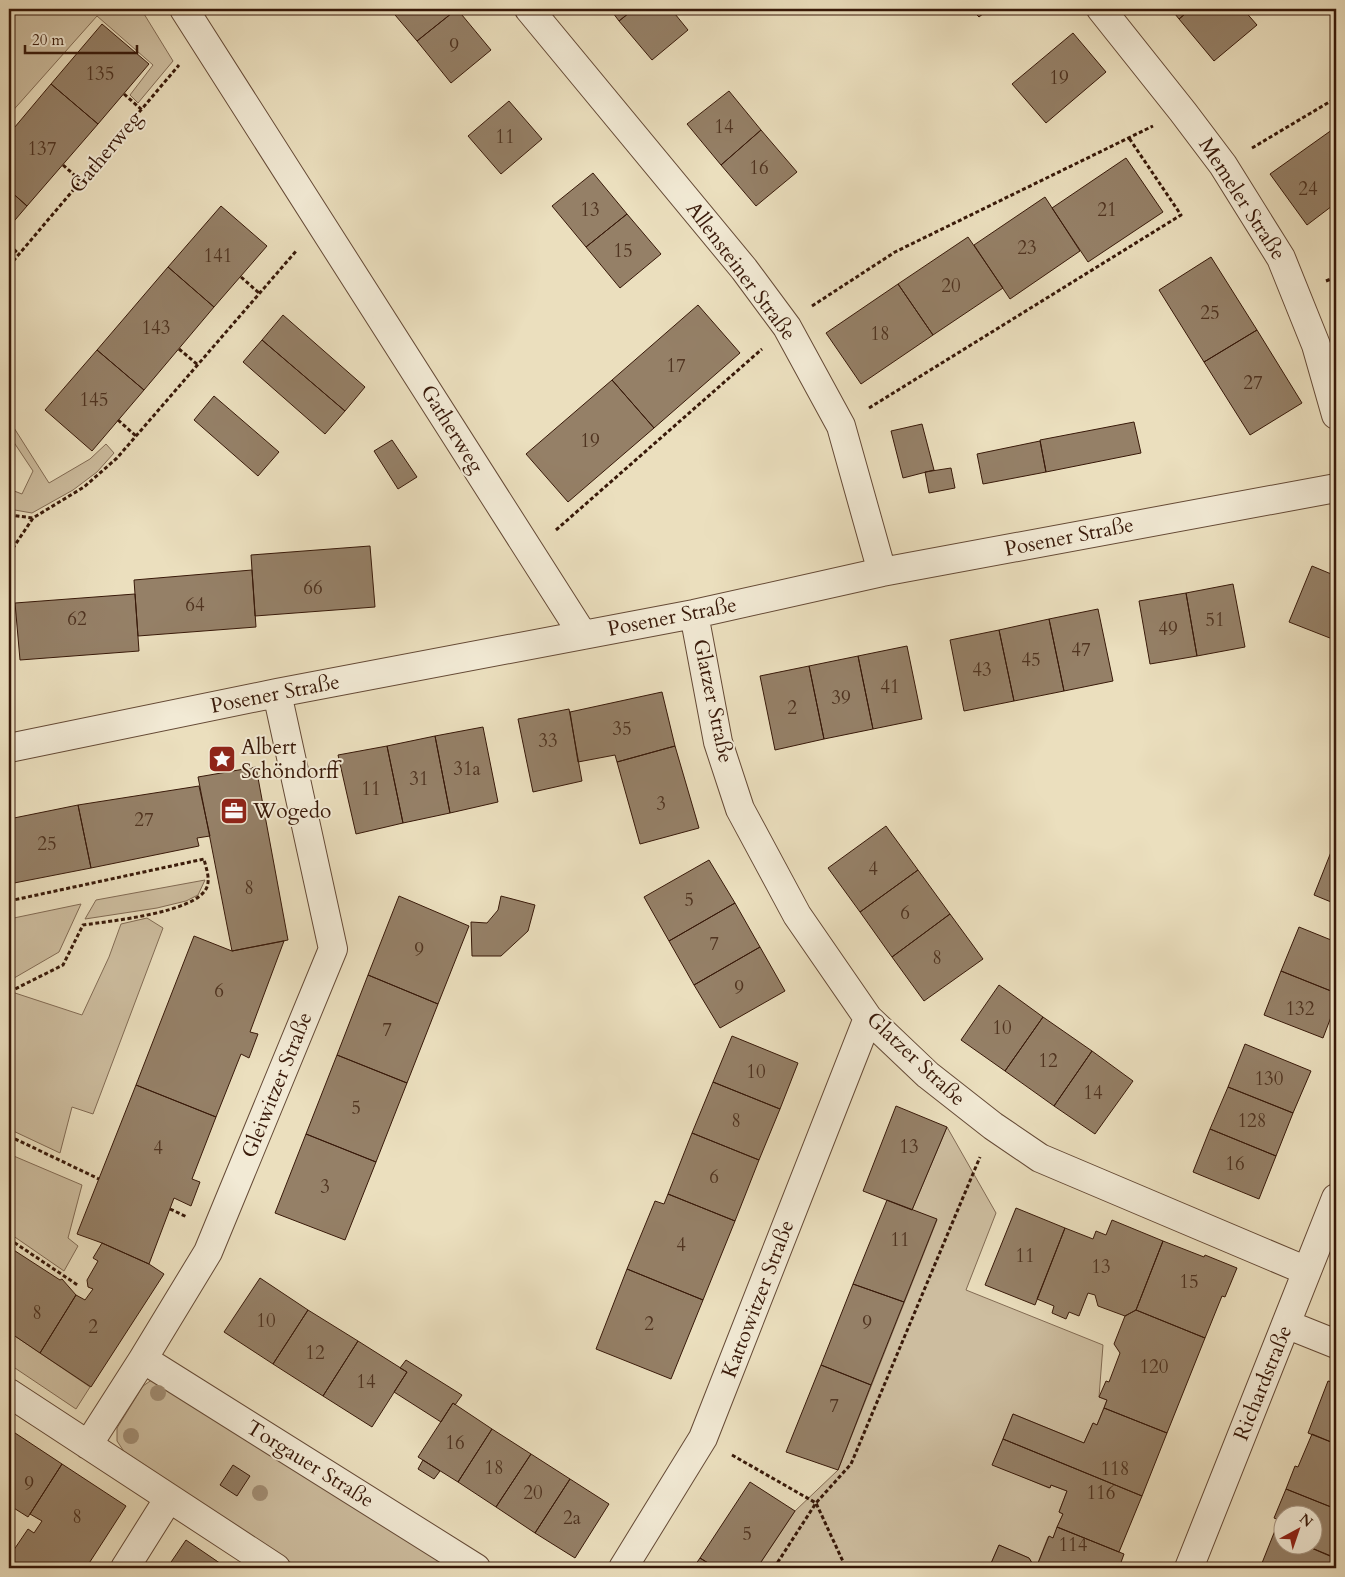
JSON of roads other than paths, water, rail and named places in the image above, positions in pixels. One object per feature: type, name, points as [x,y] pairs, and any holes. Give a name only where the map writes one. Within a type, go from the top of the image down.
[{"type":"street","name":"Gatherweg","points":[[184,9],[583,635]]},
{"type":"street","name":"Allensteiner Straße","points":[[529,9],[744,269],[787,327],[841,426],[882,572]]},
{"type":"street","name":"Memeler Straße","points":[[1102,9],[1223,165],[1281,258],[1316,345],[1336,415]]},
{"type":"street","name":"Posener Straße","points":[[9,748],[277,693],[694,614],[882,572],[1336,488]]},
{"type":"street","name":"Glatzer Straße","points":[[694,614],[718,742],[740,809],[797,914],[868,1018],[928,1076],[993,1126],[1040,1158],[1307,1271]]},
{"type":"street","name":"Gleiwitzer Straße","points":[[88,1445],[208,1252],[333,949],[277,693]]},
{"type":"street","name":"Kattowitzer Straße","points":[[623,1568],[703,1438],[868,1018]]},
{"type":"street","name":"Richardstraße","points":[[1189,1568],[1336,1198]]},
{"type":"street","points":[[1286,1324],[1336,1344]]},
{"type":"street","name":"Torgauer Straße","points":[[143,1359],[476,1568]]},
{"type":"street","points":[[9,1393],[276,1568]]},
{"type":"street","points":[[124,1568],[169,1498]]},
{"type":"place","name":"Albert Schöndorff","points":[[222,759]]},
{"type":"place","name":"Wogedo","points":[[234,811]]}]
